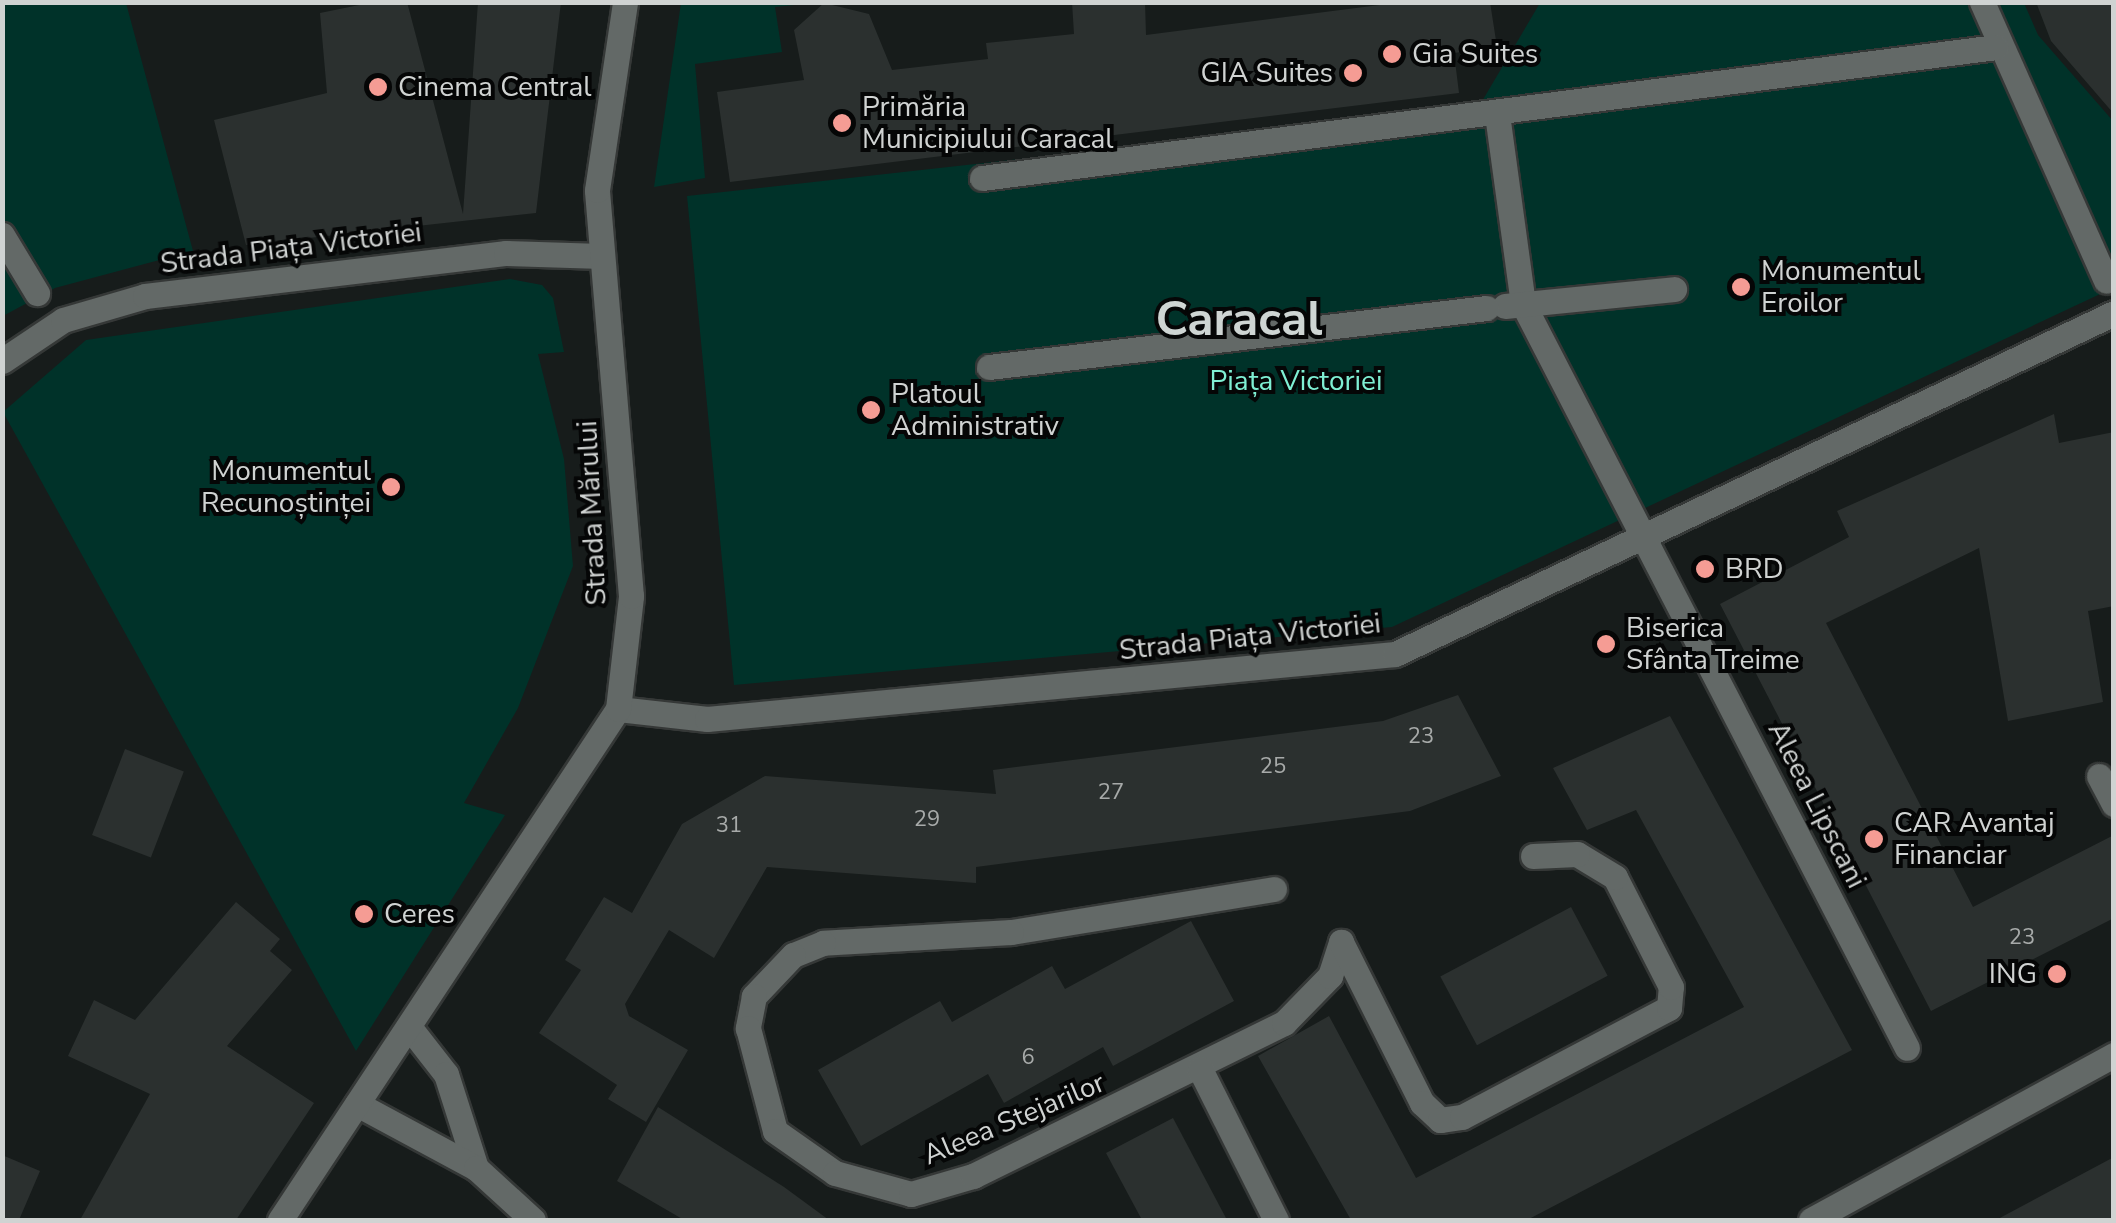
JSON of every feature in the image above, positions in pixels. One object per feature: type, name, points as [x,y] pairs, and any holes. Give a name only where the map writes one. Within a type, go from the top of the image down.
[{"type":"street","name":"Strada Mărului","points":[[280,1220],[618,709],[630,596],[598,190],[625,2]]},
{"type":"street","points":[[1982,2],[1996,47],[2106,281]]},
{"type":"street","points":[[982,178],[1996,47]]},
{"type":"street","name":"Aleea Lipscani","points":[[1497,114],[1505,306],[1626,510],[1649,535],[1907,1048]]},
{"type":"street","points":[[2,235],[37,293]]},
{"type":"street","name":"Strada Piața Victoriei","points":[[2,361],[62,320],[145,296],[506,253],[602,256]]},
{"type":"street","points":[[990,367],[1674,289]]},
{"type":"street","name":"Strada Piața Victoriei","points":[[618,709],[707,719],[1395,654],[2114,314]]},
{"type":"street","points":[[2098,776],[2114,804]]},
{"type":"street","name":"Aleea Stejarilor","points":[[1274,889],[1011,932],[823,943],[771,970],[748,1028],[775,1131],[834,1173],[911,1194],[973,1176],[1200,1069],[1312,999],[1340,942],[1422,1103],[1440,1120],[1652,1024],[1668,1008],[1671,987],[1616,877],[1577,854],[1532,856]]},
{"type":"street","points":[[410,1028],[446,1074],[476,1168]]},
{"type":"street","points":[[1810,1220],[2114,1055]]},
{"type":"street","points":[[1200,1069],[1276,1220]]},
{"type":"street","points":[[357,1104],[476,1168],[533,1220]]},
{"type":"green space","points":[[2,3],[126,3],[193,251],[55,288],[3,316]]},
{"type":"green space","points":[[681,3],[814,3],[775,7],[782,52],[695,64],[705,178],[654,187]]},
{"type":"green space","name":"Piața Victoriei","points":[[1540,3],[2024,3],[2038,35],[2113,121],[2113,288],[1392,627],[734,685],[687,196],[1478,108]]},
{"type":"green space","points":[[510,279],[542,285],[553,298],[564,352],[538,354],[564,459],[573,566],[518,708],[464,803],[505,815],[356,1051],[3,412],[86,340]]},
{"type":"building","points":[[374,2],[407,2],[463,214],[478,2],[561,2],[536,213],[246,245],[214,120],[327,93],[320,13]]},
{"type":"building","points":[[1072,2],[1145,2],[1146,35],[1403,2],[1490,2],[1497,47],[1454,53],[1459,93],[730,182],[717,92],[804,80],[794,30],[824,3],[869,14],[892,70],[988,59],[986,43],[1074,34]]},
{"type":"building","points":[[2036,2],[2114,2],[2114,114],[2051,41]]},
{"type":"building","points":[[2054,414],[2059,443],[2114,432],[2114,606],[2088,611],[2103,702],[2008,721],[1979,548],[1826,623],[1973,907],[2114,835],[2114,918],[1931,1011],[1720,604],[1849,537],[1837,511]]},
{"type":"building","points":[[1458,695],[1501,776],[1410,811],[976,867],[976,883],[767,867],[714,958],[669,930],[625,1004],[629,1016],[688,1050],[646,1122],[608,1099],[617,1085],[539,1033],[581,970],[565,960],[604,897],[632,913],[682,824],[765,776],[996,794],[993,770],[1383,721]]},
{"type":"building","points":[[1670,716],[1852,1050],[1527,1220],[1351,1220],[1258,1056],[1329,1016],[1416,1178],[1744,1007],[1636,810],[1587,830],[1553,768]]},
{"type":"building","points":[[125,749],[184,772],[151,857],[92,835]]},
{"type":"building","points":[[236,902],[280,939],[270,951],[292,970],[227,1046],[314,1103],[236,1220],[80,1220],[150,1094],[68,1056],[94,1000],[135,1020]]},
{"type":"building","points":[[1571,907],[1608,976],[1477,1045],[1440,976]]},
{"type":"building","points":[[1191,921],[1234,1001],[1113,1066],[1103,1047],[1004,1103],[988,1074],[861,1146],[818,1070],[940,1001],[952,1022],[1052,966],[1065,989]]},
{"type":"building","points":[[658,1107],[829,1220],[684,1220],[617,1181]]},
{"type":"building","points":[[1173,1118],[1227,1220],[1142,1220],[1106,1153]]},
{"type":"building","points":[[2,1155],[40,1171],[19,1220],[2,1220]]},
{"type":"building","points":[[2114,1157],[2114,1220],[1996,1220]]},
{"type":"place","name":"Gia Suites","points":[[1392,54]]},
{"type":"place","name":"GIA Suites","points":[[1353,73]]},
{"type":"place","name":"Cinema Central","points":[[378,87]]},
{"type":"place","name":"Primăria Municipiului Caracal","points":[[842,123]]},
{"type":"place","name":"Monumentul Eroilor","points":[[1741,287]]},
{"type":"place","name":"Platoul Administrativ","points":[[871,410]]},
{"type":"place","name":"Monumentul Recunoștinței","points":[[391,487]]},
{"type":"place","name":"BRD","points":[[1705,569]]},
{"type":"place","name":"Biserica Sfânta Treime","points":[[1606,644]]},
{"type":"place","name":"CAR Avantaj Financiar","points":[[1874,839]]},
{"type":"place","name":"Ceres","points":[[364,914]]},
{"type":"place","name":"ING","points":[[2057,974]]},
{"type":"district","name":"Caracal","points":[[1239,320]]}]
